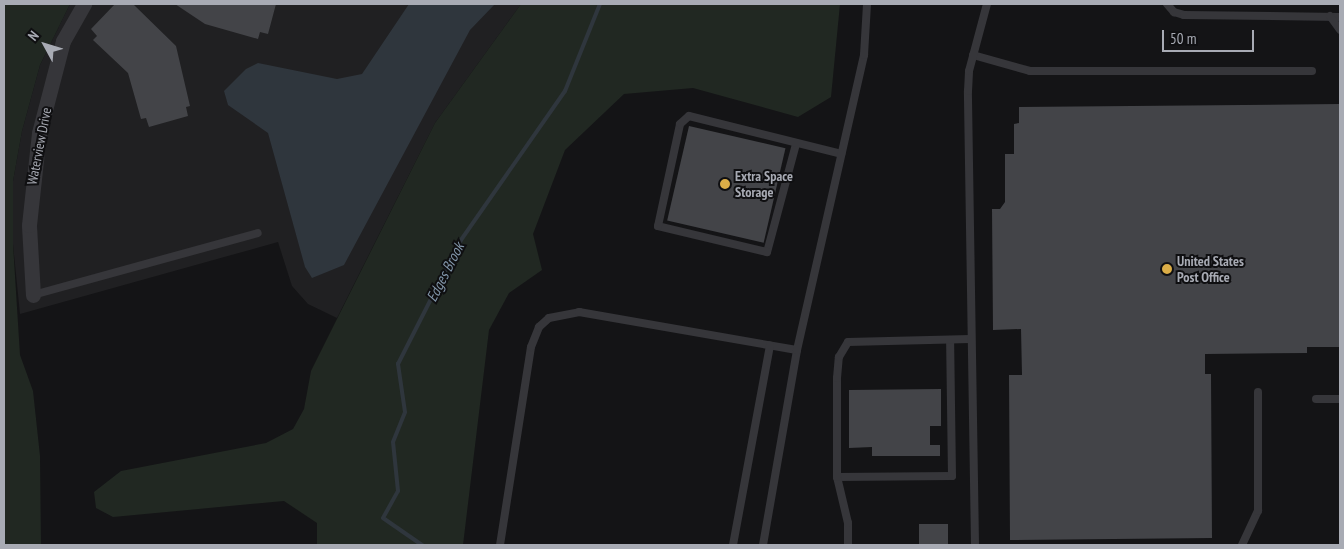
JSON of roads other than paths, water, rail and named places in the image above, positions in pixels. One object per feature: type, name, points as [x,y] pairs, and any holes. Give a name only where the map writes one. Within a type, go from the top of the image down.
[{"type":"street","name":"Waterview Drive","points":[[34,295],[29,225],[39,133],[63,41],[84,4]]},
{"type":"lane","points":[[763,545],[796,350],[864,56],[867,4]]},
{"type":"lane","points":[[975,545],[970,339],[968,91],[974,55],[987,4]]},
{"type":"lane","points":[[1166,4],[1174,12],[1184,14],[1340,17]]},
{"type":"lane","points":[[1330,16],[1340,30]]},
{"type":"lane","points":[[974,55],[1030,71],[1312,71]]},
{"type":"lane","points":[[796,144],[770,249],[757,251],[658,226],[680,124],[693,117],[841,154]]},
{"type":"lane","points":[[34,295],[258,233]]},
{"type":"lane","points":[[500,545],[530,347],[539,327],[549,318],[579,312],[796,350]]},
{"type":"lane","points":[[848,545],[848,523],[837,477],[837,378],[840,357],[848,342],[970,339]]},
{"type":"lane","points":[[837,477],[952,476],[950,340]]},
{"type":"lane","points":[[732,545],[770,345]]},
{"type":"lane","points":[[1242,545],[1258,511],[1258,392]]},
{"type":"lane","points":[[1316,399],[1340,399]]},
{"type":"waterway","name":"Edges Brook","points":[[422,545],[383,518],[398,491],[393,442],[405,412],[398,364],[461,240],[565,91],[600,4]]},
{"type":"place","name":"Extra Space Storage","points":[[725,184]]},
{"type":"place","name":"United States Post Office","points":[[1167,269]]}]
